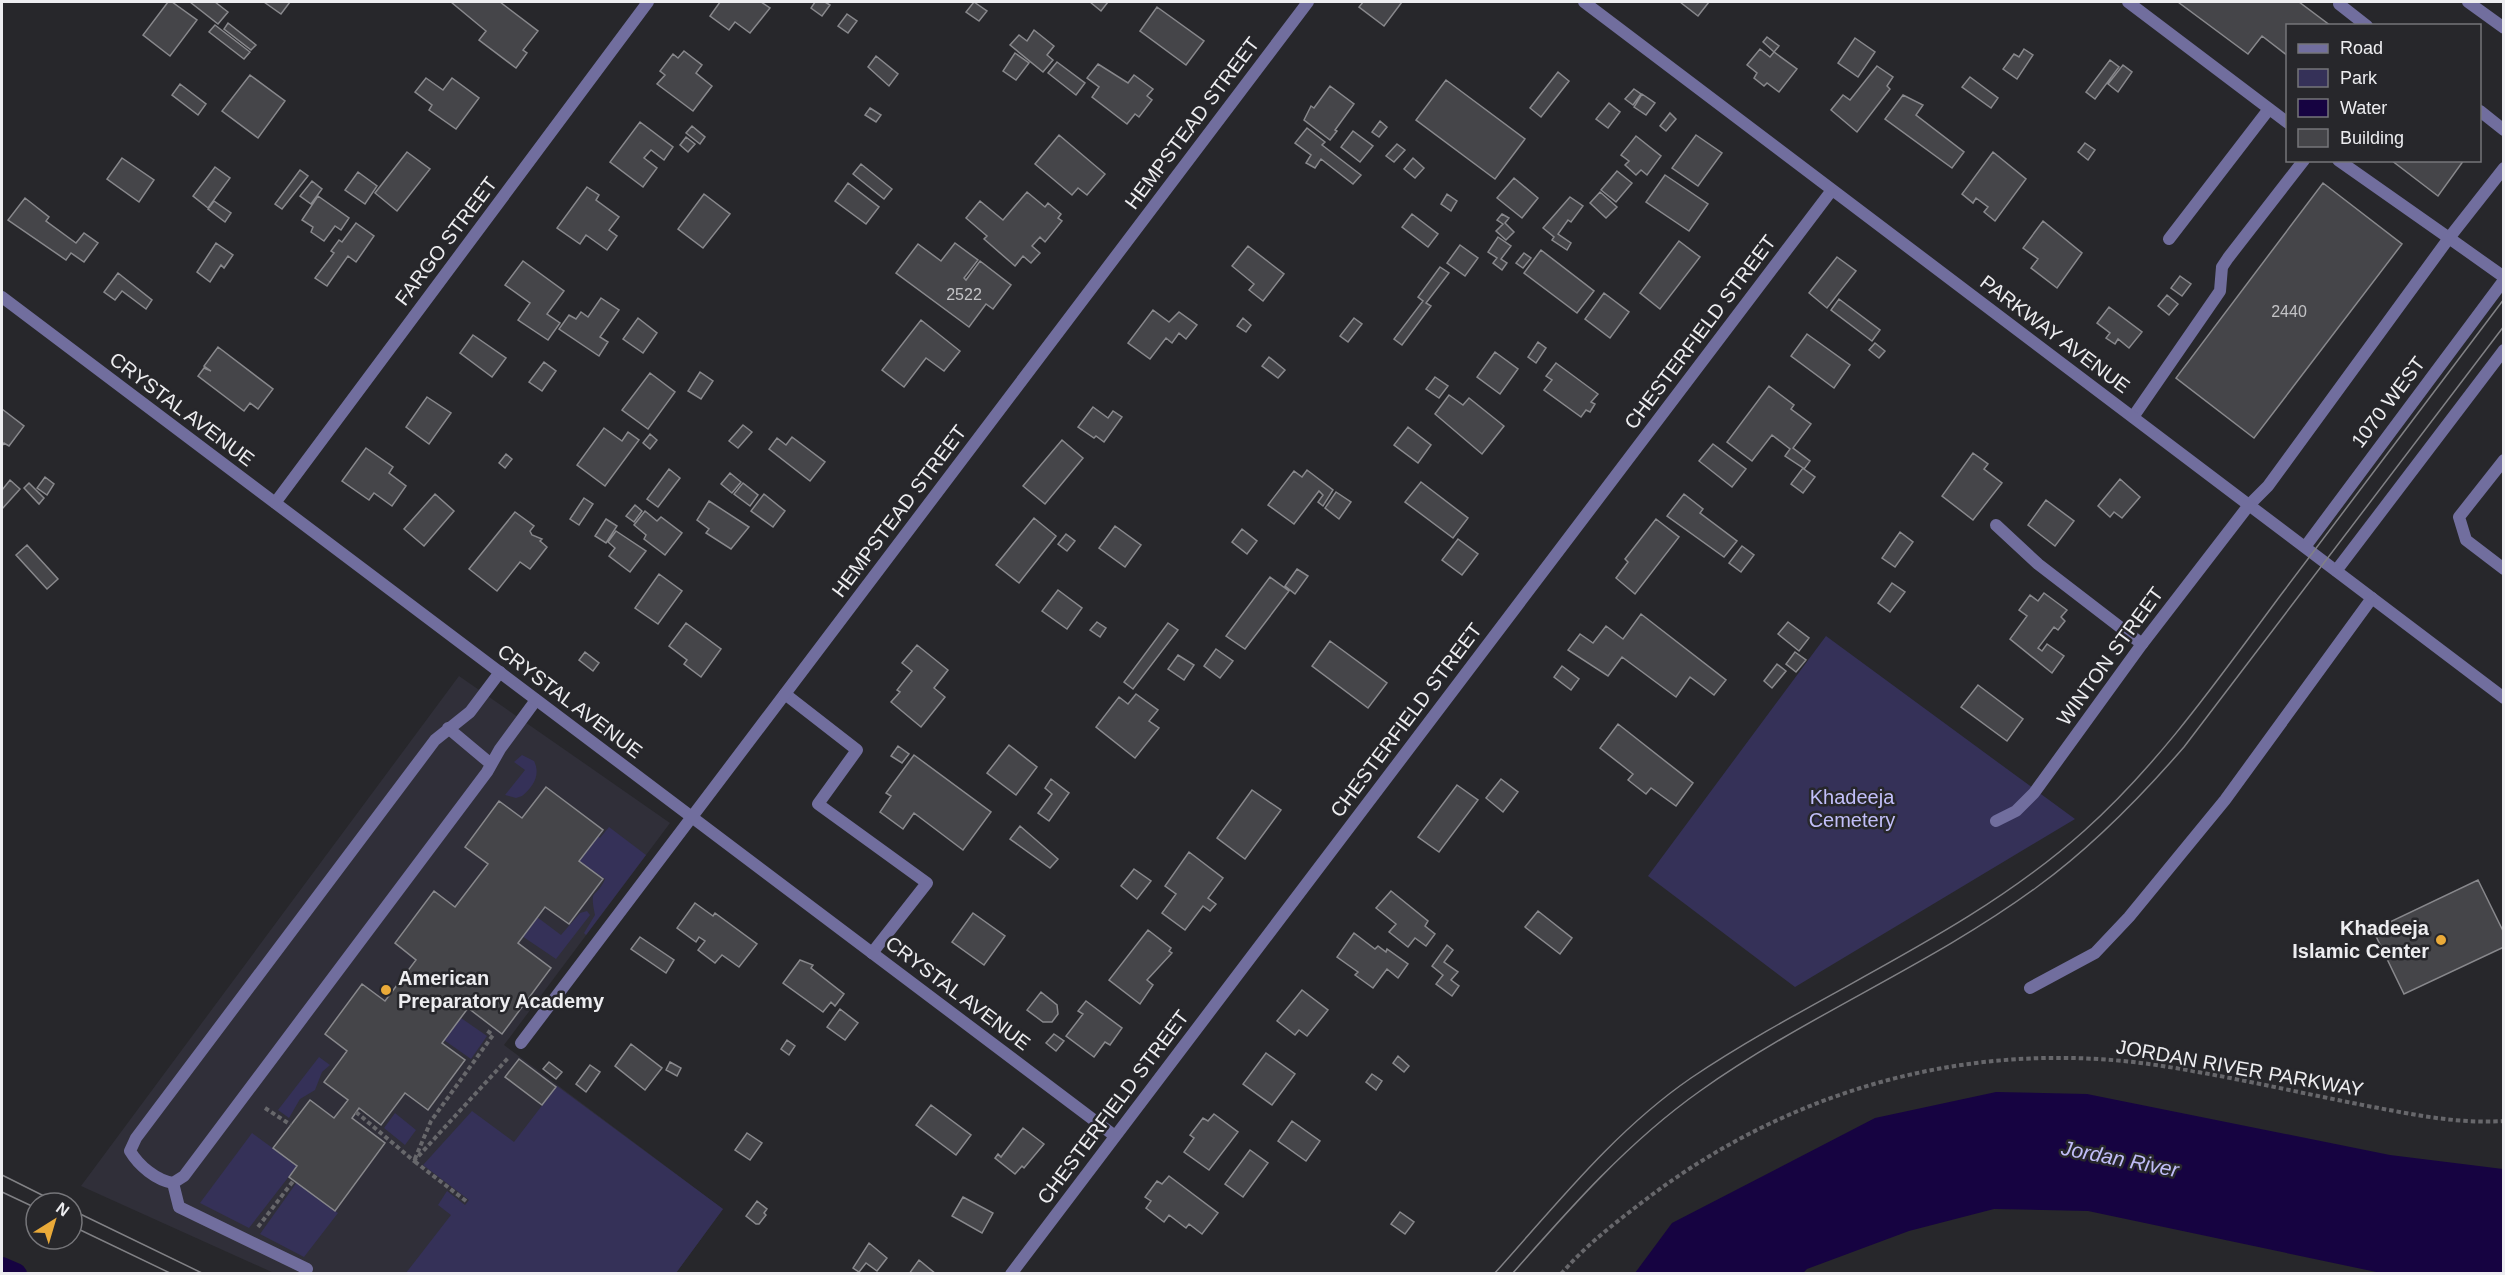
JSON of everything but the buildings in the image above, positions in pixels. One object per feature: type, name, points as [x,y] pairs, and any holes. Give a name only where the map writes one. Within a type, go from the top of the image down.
[{"type":"street","name":"FARGO STREET","points":[[275,503],[648,2]]},
{"type":"street","name":"HEMPSTEAD STREET","points":[[521,1043],[1308,2]]},
{"type":"street","name":"PARKWAY AVENUE","points":[[1584,2],[2504,698]]},
{"type":"street","points":[[2128,2],[2286,122]]},
{"type":"street","points":[[2339,2],[2365,24]]},
{"type":"street","points":[[2468,2],[2504,28]]},
{"type":"street","points":[[2169,239],[2269,109]]},
{"type":"street","points":[[2481,112],[2504,130]]},
{"type":"street","points":[[2133,417],[2220,291],[2222,267],[2302,162]]},
{"type":"street","points":[[2341,162],[2504,279]]},
{"type":"street","name":"WINTON STREET","points":[[1996,821],[2016,811],[2034,793],[2142,644],[2249,505],[2268,486],[2449,238],[2504,168]]},
{"type":"street","name":"CHESTERFIELD STREET","points":[[1011,1274],[1832,190]]},
{"type":"street","name":"1070 WEST","points":[[2305,548],[2504,279]]},
{"type":"street","name":"CRYSTAL AVENUE","points":[[2,297],[1115,1136]]},
{"type":"street","points":[[2336,571],[2504,350]]},
{"type":"street","points":[[2504,460],[2459,517],[2466,540],[2504,569]]},
{"type":"street","points":[[1996,525],[2038,564],[2142,644]]},
{"type":"street","points":[[2030,988],[2095,953],[2129,917],[2225,800],[2372,598]]},
{"type":"street","points":[[500,672],[470,712],[435,740],[136,1138],[130,1152],[135,1160],[162,1181],[173,1183],[184,1176],[491,764],[536,700]]},
{"type":"street","points":[[785,694],[857,750],[818,804],[927,883],[872,953]]},
{"type":"street","points":[[448,728],[491,764]]},
{"type":"street","points":[[173,1183],[179,1207],[307,1269]]},
{"type":"path","points":[[414,1161],[431,1121],[493,1035],[486,1030]]},
{"type":"path","points":[[414,1161],[508,1057]]},
{"type":"path","name":"JORDAN RIVER PARKWAY","points":[[1561,1274],[1601,1234],[1668,1182],[1707,1155],[1759,1127],[1805,1106],[1860,1089],[1913,1074],[1967,1064],[2068,1057],[2124,1060],[2442,1120],[2504,1121]]},
{"type":"path","points":[[265,1108],[291,1125]]},
{"type":"path","points":[[356,1112],[466,1201]]},
{"type":"path","points":[[256,1230],[294,1180]]},
{"type":"shaded area","name":"American Preparatory Academy","points":[[459,676],[670,823],[504,1045],[723,1209],[676,1273],[274,1273],[81,1186]]},
{"type":"green space","name":"Khadeeja Cemetery","points":[[1826,636],[2075,819],[1795,987],[1648,876]]},
{"type":"green space","points":[[522,755],[534,761],[537,771],[535,780],[522,796],[516,798],[505,795],[525,770],[514,762]]},
{"type":"green space","points":[[609,827],[646,855],[586,935],[584,933],[595,915],[593,896],[605,879],[579,861],[598,836],[600,838]]},
{"type":"green space","points":[[587,911],[590,915],[556,959],[522,936],[537,917],[561,935],[580,913]]},
{"type":"green space","points":[[461,1018],[487,1036],[471,1059],[444,1040]]},
{"type":"green space","points":[[319,1057],[330,1065],[322,1072],[315,1090],[300,1099],[289,1118],[278,1110]]},
{"type":"green space","points":[[557,1086],[723,1209],[676,1273],[406,1273],[451,1215],[438,1205],[447,1191],[465,1205],[469,1200],[423,1165],[472,1111],[514,1142]]},
{"type":"green space","points":[[395,1113],[416,1130],[405,1145],[384,1128]]},
{"type":"green space","points":[[252,1133],[297,1166],[249,1228],[200,1203]]},
{"type":"green space","points":[[297,1182],[338,1213],[304,1257],[260,1234]]},
{"type":"water","name":"Jordan River","points":[[1996,1092],[2087,1094],[2390,1155],[2503,1169],[2503,1273],[2381,1273],[2088,1211],[1994,1209],[1909,1231],[1807,1269],[1803,1273],[1635,1273],[1672,1223],[1875,1118]]},
{"type":"waterway","points":[[2,1268],[16,1274]]},
{"type":"tram line","points":[[1494,1274],[1611,1145],[1663,1099],[1740,1047],[1992,901],[2039,868],[2112,805],[2188,719],[2504,299]]},
{"type":"tram line","points":[[1512,1274],[1624,1154],[1700,1091],[1783,1038],[1912,966],[1996,915],[2057,872],[2114,822],[2184,747],[2504,326]]},
{"type":"tram line","points":[[2,1175],[34,1191]]},
{"type":"tram line","points":[[2,1192],[24,1202]]},
{"type":"tram line","points":[[84,1216],[204,1274]]},
{"type":"tram line","points":[[84,1232],[172,1274]]},
{"type":"place","name":"Khadeeja Islamic Center","points":[[2441,940]]},
{"type":"place","name":"American Preparatory Academy","points":[[386,990]]}]
